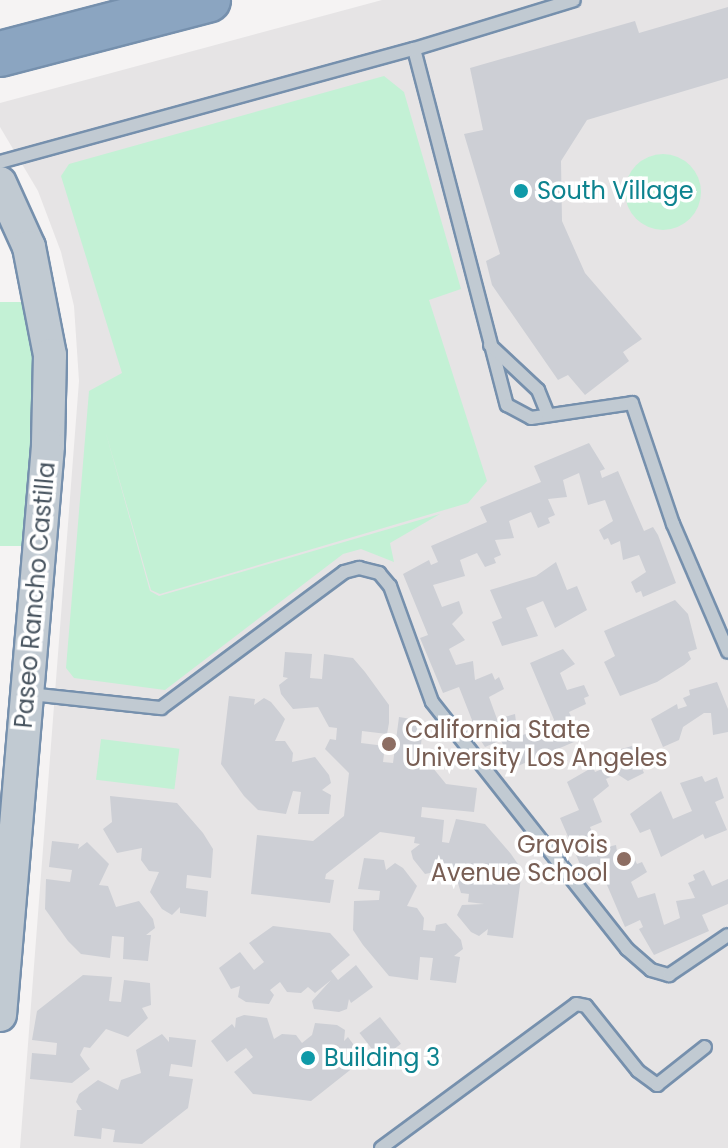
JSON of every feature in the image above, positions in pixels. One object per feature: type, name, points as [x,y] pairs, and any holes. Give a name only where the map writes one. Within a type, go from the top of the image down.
[{"type":"highway","points":[[0,54],[208,0]]},
{"type":"street","name":"Paseo Rancho Castilla","points":[[0,183],[29,247],[50,355],[48,446],[27,693],[8,788],[0,1015]]},
{"type":"lane","points":[[0,162],[414,49],[574,0]]},
{"type":"lane","points":[[414,49],[507,405],[517,415],[548,415],[632,403],[673,524],[728,652]]},
{"type":"lane","points":[[490,345],[538,390],[548,415]]},
{"type":"lane","points":[[27,693],[161,708],[344,572],[359,568],[379,573],[390,586],[432,702],[627,949],[651,970],[669,975],[728,935]]},
{"type":"lane","points":[[381,1148],[576,1004],[586,1006],[638,1071],[657,1085],[705,1047]]},
{"type":"shaded area","name":"California State University Los Angeles","points":[[382,0],[728,0],[728,1148],[20,1148],[79,381],[74,306],[61,252],[38,191],[0,127],[0,103]]},
{"type":"green space","points":[[384,76],[404,92],[461,289],[429,300],[487,481],[468,503],[160,594],[151,590],[105,430],[150,591],[159,596],[440,514],[390,543],[394,562],[361,549],[343,554],[165,690],[74,678],[66,668],[89,391],[122,373],[61,176],[69,164]]},
{"type":"green space","points":[[671,154],[684,160],[695,171],[701,192],[699,207],[684,224],[671,230],[655,230],[642,224],[627,207],[625,184],[631,171],[648,156]]},
{"type":"green space","points":[[0,302],[24,302],[36,380],[22,546],[0,546]]},
{"type":"green space","points":[[101,739],[179,749],[174,789],[96,780]]},
{"type":"building","name":"South Village","points":[[728,7],[728,78],[587,120],[561,161],[562,221],[585,273],[642,339],[623,352],[629,361],[585,395],[568,375],[558,380],[492,285],[486,261],[500,254],[464,134],[483,130],[470,68],[635,21],[639,33]]},
{"type":"building","points":[[589,443],[605,469],[600,471],[602,478],[618,471],[644,531],[653,527],[658,535],[676,583],[643,597],[641,591],[636,593],[631,582],[646,572],[639,555],[623,560],[620,541],[611,545],[608,538],[604,540],[599,530],[613,521],[605,500],[588,505],[579,473],[563,480],[567,497],[548,499],[555,515],[548,518],[550,523],[538,528],[531,512],[509,521],[514,538],[495,540],[501,555],[494,558],[496,563],[485,567],[477,553],[460,560],[465,576],[433,585],[442,607],[459,601],[463,613],[452,624],[465,640],[449,649],[456,665],[473,661],[475,680],[492,673],[495,680],[499,677],[504,689],[489,697],[497,719],[515,714],[518,737],[555,722],[530,663],[563,649],[575,664],[560,673],[567,690],[584,685],[589,696],[584,698],[586,704],[569,712],[581,739],[513,768],[501,740],[485,747],[479,738],[459,687],[443,693],[420,638],[428,635],[403,574],[429,560],[431,565],[438,562],[431,546],[487,522],[480,507],[541,482],[534,466]]},
{"type":"building","points":[[556,562],[567,590],[577,586],[587,610],[555,628],[543,601],[526,608],[538,636],[502,646],[492,622],[502,618],[490,590],[536,576]]},
{"type":"building","points":[[675,600],[688,614],[697,649],[688,652],[691,659],[684,665],[657,682],[620,696],[604,662],[615,656],[604,631]]},
{"type":"building","points":[[285,652],[312,654],[310,678],[322,679],[324,654],[353,658],[389,705],[387,734],[362,731],[361,743],[385,746],[383,762],[393,763],[399,717],[424,721],[420,752],[446,784],[477,788],[474,812],[422,807],[421,817],[444,820],[442,842],[449,843],[456,819],[485,824],[511,854],[522,870],[513,938],[487,935],[488,929],[479,936],[471,932],[457,915],[462,905],[484,904],[468,902],[469,894],[461,893],[458,883],[449,879],[450,869],[425,874],[413,859],[411,851],[420,844],[414,843],[415,837],[380,832],[326,874],[325,879],[334,880],[330,903],[251,894],[257,835],[313,841],[344,816],[349,773],[325,749],[330,739],[336,740],[337,728],[329,727],[318,707],[293,709],[281,694],[279,685],[288,678],[283,677]]},
{"type":"building","points":[[717,682],[728,709],[728,732],[713,735],[711,713],[704,713],[683,727],[679,740],[663,747],[651,719],[677,704],[678,709],[687,706],[683,698],[690,695],[689,690]]},
{"type":"building","points":[[229,696],[255,699],[254,705],[264,698],[271,702],[285,719],[275,741],[285,741],[293,753],[292,762],[315,757],[329,775],[331,783],[322,790],[331,795],[329,814],[298,814],[301,792],[293,791],[286,814],[258,810],[244,796],[221,764]]},
{"type":"building","points":[[632,746],[644,773],[628,781],[617,774],[606,779],[609,786],[593,799],[602,822],[590,827],[599,849],[616,845],[619,864],[634,858],[637,864],[642,862],[647,872],[631,882],[638,898],[655,893],[664,925],[680,918],[676,901],[695,898],[688,883],[695,880],[693,875],[704,870],[712,886],[728,879],[728,904],[702,915],[709,931],[654,955],[639,929],[643,927],[640,920],[625,927],[601,871],[586,878],[560,818],[579,810],[567,782],[593,767],[595,772],[602,769],[599,762],[606,759],[604,754]]},
{"type":"building","points":[[702,776],[705,782],[717,777],[724,798],[715,802],[727,830],[705,839],[703,834],[661,857],[650,829],[640,833],[630,814],[661,791],[673,819],[692,811],[680,783]]},
{"type":"building","points":[[110,796],[177,803],[203,833],[213,849],[211,878],[187,875],[186,888],[208,891],[206,917],[180,913],[180,907],[172,915],[162,909],[150,892],[159,872],[149,871],[141,860],[142,848],[117,853],[103,829],[112,822]]},
{"type":"building","points":[[52,841],[79,844],[78,849],[87,842],[109,864],[99,885],[108,886],[116,907],[139,901],[153,919],[155,928],[146,935],[151,935],[148,961],[123,959],[124,937],[112,936],[110,958],[81,954],[68,941],[45,909],[46,879],[70,882],[72,870],[49,867]]},
{"type":"building","points":[[364,858],[384,860],[386,870],[395,863],[403,868],[417,886],[407,906],[417,908],[424,918],[423,930],[435,931],[436,925],[446,923],[461,940],[463,949],[454,956],[460,957],[456,983],[430,980],[433,958],[420,957],[418,980],[389,976],[363,945],[353,930],[354,901],[379,900],[380,891],[358,889]]},
{"type":"building","name":"Building 3","points":[[273,926],[330,933],[350,955],[331,971],[338,980],[356,965],[373,987],[351,1003],[349,999],[347,1009],[339,1012],[314,1009],[312,1001],[331,980],[315,993],[308,987],[301,993],[287,992],[280,982],[270,990],[274,995],[269,1004],[246,1002],[238,997],[240,986],[231,989],[219,968],[240,952],[254,970],[264,962],[249,943]]},
{"type":"building","points":[[83,975],[112,977],[109,1001],[121,1002],[124,980],[150,983],[151,1005],[142,1008],[148,1018],[128,1037],[106,1029],[90,1048],[84,1047],[80,1055],[90,1069],[72,1083],[30,1079],[32,1053],[56,1055],[57,1043],[32,1040],[37,1011]]},
{"type":"building","name":"Building 3","points":[[244,1015],[267,1018],[274,1039],[282,1034],[296,1035],[302,1043],[312,1035],[315,1023],[337,1025],[345,1030],[344,1041],[348,1037],[364,1059],[311,1101],[253,1094],[234,1072],[253,1057],[246,1048],[227,1062],[211,1041],[232,1024],[235,1028],[236,1018]]},
{"type":"building","points":[[380,1017],[401,1044],[380,1060],[360,1033]]},
{"type":"building","points":[[162,1034],[169,1042],[169,1037],[196,1040],[192,1067],[171,1064],[169,1076],[193,1079],[188,1108],[142,1144],[113,1142],[115,1130],[102,1128],[101,1139],[74,1136],[77,1110],[82,1110],[76,1102],[79,1094],[98,1080],[118,1090],[121,1080],[141,1073],[136,1050]]},
{"type":"place","name":"South Village","points":[[521,191]]},
{"type":"place","name":"California State University Los Angeles","points":[[389,744]]},
{"type":"place","name":"Gravois Avenue School","points":[[624,859]]},
{"type":"place","name":"Building 3","points":[[308,1058]]}]
